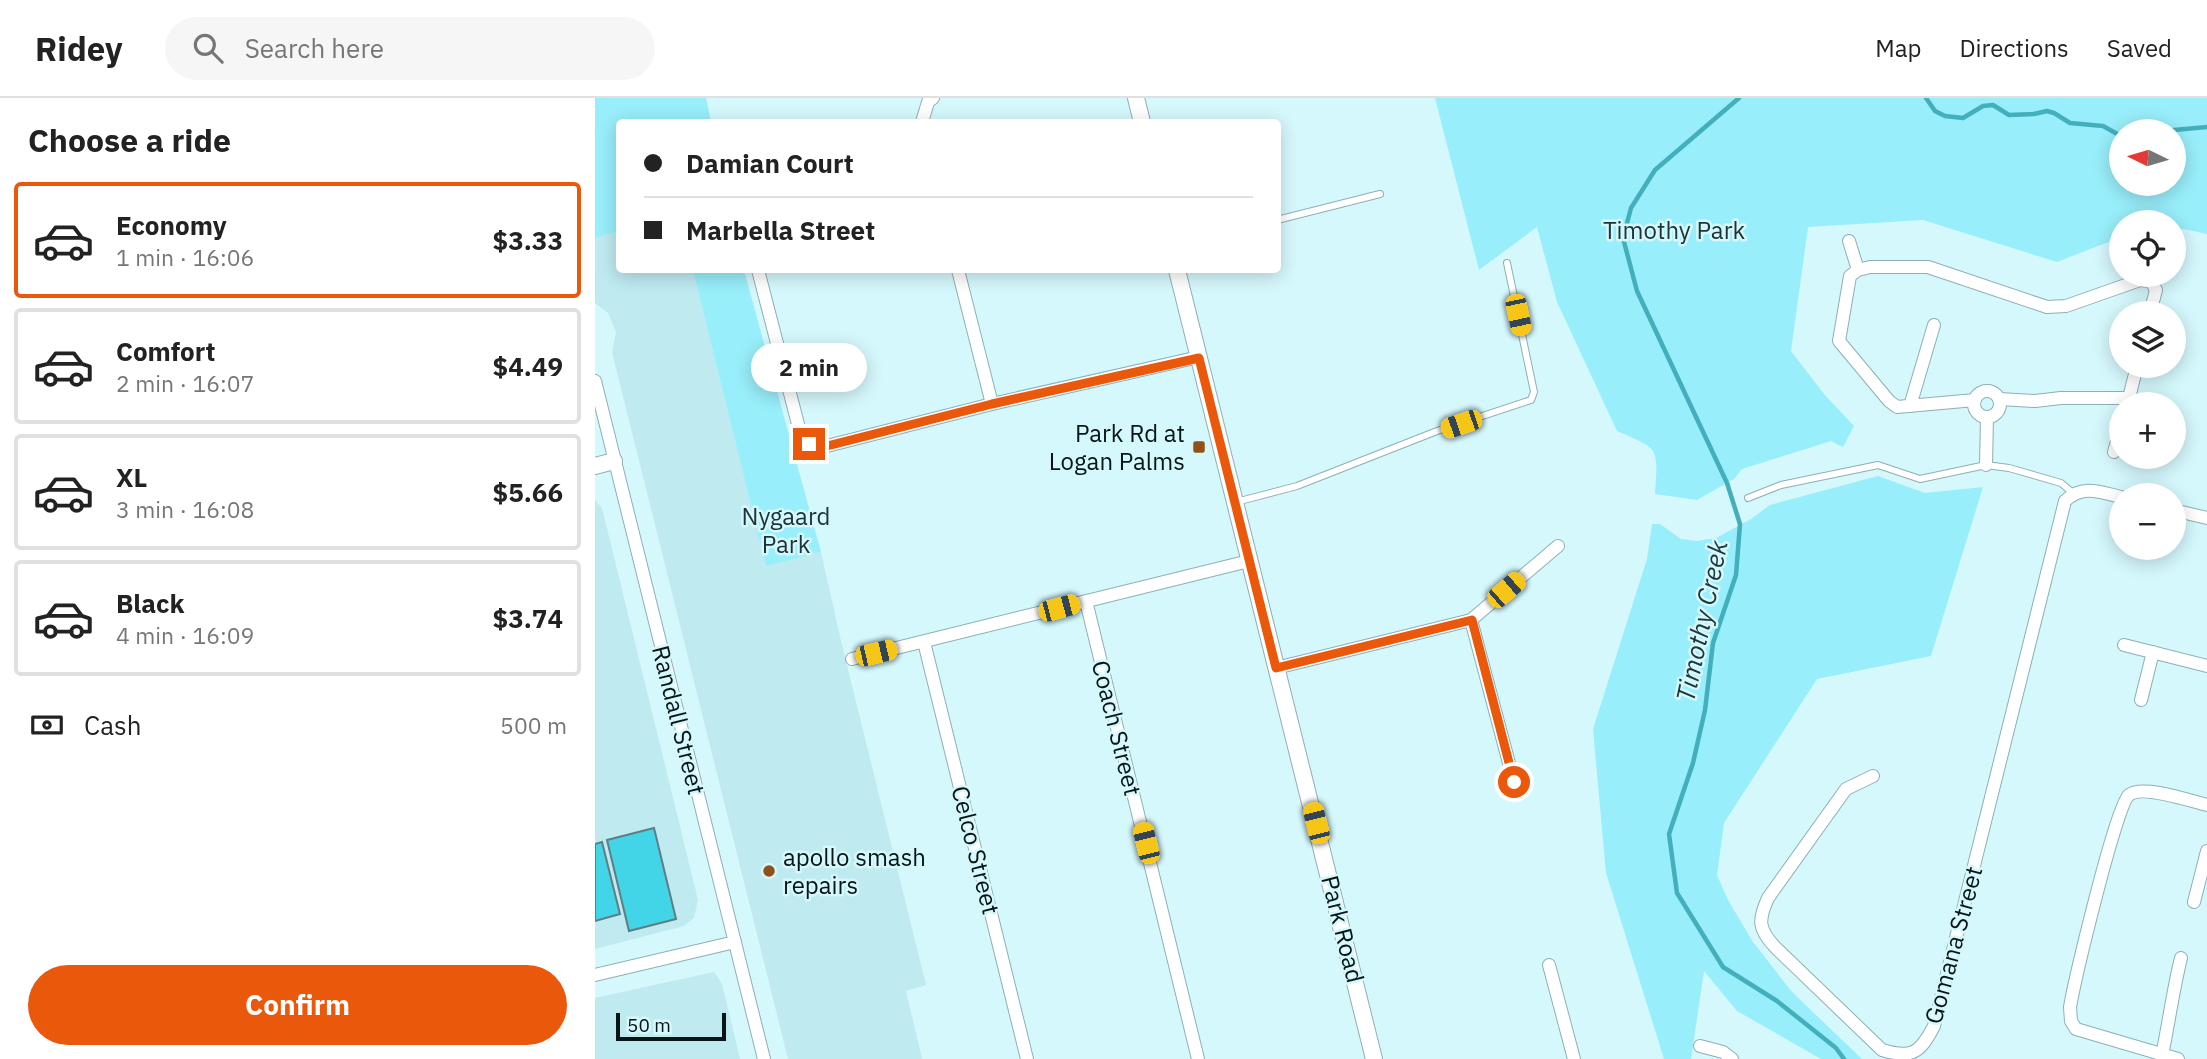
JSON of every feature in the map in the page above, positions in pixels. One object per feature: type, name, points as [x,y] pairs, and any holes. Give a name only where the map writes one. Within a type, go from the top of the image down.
[{"type":"street","points":[[923,119],[928,102],[933,98]]},
{"type":"street","points":[[1136,98],[1141,119]]},
{"type":"street","points":[[1849,240],[1858,270]]},
{"type":"street","points":[[1975,400],[1897,407],[1889,401],[1839,341],[1850,276],[1858,270],[1870,267],[1928,267],[2047,307],[2066,306],[2120,287]]},
{"type":"street","points":[[759,273],[799,428],[809,444],[827,446],[992,404],[1199,358]]},
{"type":"street","points":[[959,273],[992,404]]},
{"type":"street","name":"Park Road","points":[[1179,273],[1374,1059]]},
{"type":"street","points":[[1910,406],[1934,325]]},
{"type":"street","name":"Randall Street","points":[[595,381],[764,1059]]},
{"type":"street","points":[[1987,417],[1976,412],[1975,400],[1980,393],[1989,391],[1999,399],[2109,400]]},
{"type":"street","points":[[1987,417],[1998,411],[1999,399]]},
{"type":"street","points":[[1986,465],[1987,417]]},
{"type":"street","points":[[595,466],[614,461]]},
{"type":"street","points":[[2073,493],[2094,491],[2109,494]]},
{"type":"street","name":"Gomana Street","points":[[1873,776],[1846,789],[1768,898],[1760,916],[1764,935],[1775,947],[1882,1050],[1897,1056],[1914,1053],[1925,1043],[1934,1026],[2065,501],[2073,493]]},
{"type":"street","points":[[2186,513],[2207,518]]},
{"type":"street","points":[[1276,668],[1472,620],[1558,546]]},
{"type":"street","points":[[852,659],[1249,561]]},
{"type":"street","name":"Coach Street","points":[[1086,601],[1198,1059]]},
{"type":"street","points":[[1472,620],[1514,782]]},
{"type":"street","name":"Celco Street","points":[[924,642],[1027,1059]]},
{"type":"street","points":[[2124,645],[2207,666]]},
{"type":"street","points":[[2141,700],[2153,652]]},
{"type":"street","points":[[2178,1059],[2076,1029],[2071,1021],[2070,1007],[2123,803],[2129,795],[2138,791],[2149,791],[2207,805]]},
{"type":"street","points":[[2194,902],[2207,851]]},
{"type":"street","points":[[595,975],[735,942]]},
{"type":"street","points":[[2162,1055],[2171,997],[2181,958]]},
{"type":"street","points":[[1549,965],[1574,1059]]},
{"type":"street","points":[[1700,1046],[1723,1052],[1732,1059]]},
{"type":"lane","points":[[1281,219],[1380,194]]},
{"type":"lane","points":[[1236,502],[1297,486],[1425,436],[1531,400],[1534,392],[1507,263]]},
{"type":"lane","points":[[1748,498],[1781,485],[1878,466],[1920,479],[1986,465],[2009,468],[2061,483],[2073,493]]},
{"type":"shaded area","points":[[616,232],[616,273],[694,273],[766,565],[821,552],[926,985],[906,991],[922,1059],[788,1059],[612,352],[616,332],[608,313],[595,303],[595,238]]},
{"type":"shaded area","points":[[595,500],[602,508],[698,900],[694,918],[684,926],[595,949]]},
{"type":"shaded area","points":[[714,972],[722,984],[740,1059],[595,1059],[595,998]]},
{"type":"green space","points":[[595,98],[706,98],[710,119],[616,119],[616,232],[595,238]]},
{"type":"green space","name":"Timothy Park","points":[[1435,98],[2207,98],[2207,234],[2186,230],[2186,210],[2109,210],[2109,242],[2057,262],[1923,220],[1808,227],[1791,351],[1824,394],[1854,426],[1843,447],[1831,441],[1742,469],[1734,479],[1697,500],[1655,494],[1656,458],[1653,452],[1641,442],[1617,431],[1557,302],[1537,227],[1479,270]]},
{"type":"green space","name":"Nygaard Park","points":[[694,273],[745,273],[821,552],[766,566]]},
{"type":"green space","points":[[1878,476],[1925,493],[1983,487],[1931,656],[1817,679],[1724,823],[1717,875],[1728,900],[1753,942],[1792,992],[1862,1059],[1821,1059],[1737,1011],[1704,971],[1691,1059],[1664,1059],[1606,873],[1593,729],[1647,559],[1652,524],[1660,524],[1681,539],[1697,541],[1716,538],[1770,505]]},
{"type":"building","points":[[654,828],[676,919],[629,931],[607,840]]},
{"type":"building","points":[[602,842],[620,914],[595,921],[595,844]]},
{"type":"waterway","name":"Timothy Creek","points":[[1739,98],[1655,170],[1631,208],[1623,238],[1637,291],[1727,483],[1740,524],[1736,575],[1713,643],[1705,710],[1693,763],[1669,834],[1677,893],[1723,967],[1777,1001],[1836,1048],[1844,1059]]},
{"type":"waterway","points":[[1926,98],[1935,111],[1945,116],[1963,118],[1983,106],[1993,105],[2009,115],[2047,111],[2070,123],[2103,126],[2109,129]]},
{"type":"waterway","points":[[2186,129],[2207,127]]},
{"type":"place","name":"Park Rd at Logan Palms","points":[[1199,447]]},
{"type":"place","name":"apollo smash repairs","points":[[769,871]]},
{"type":"route","points":[[809,444],[827,446],[992,404],[1199,358],[1276,668],[1472,620],[1514,782]]}]
